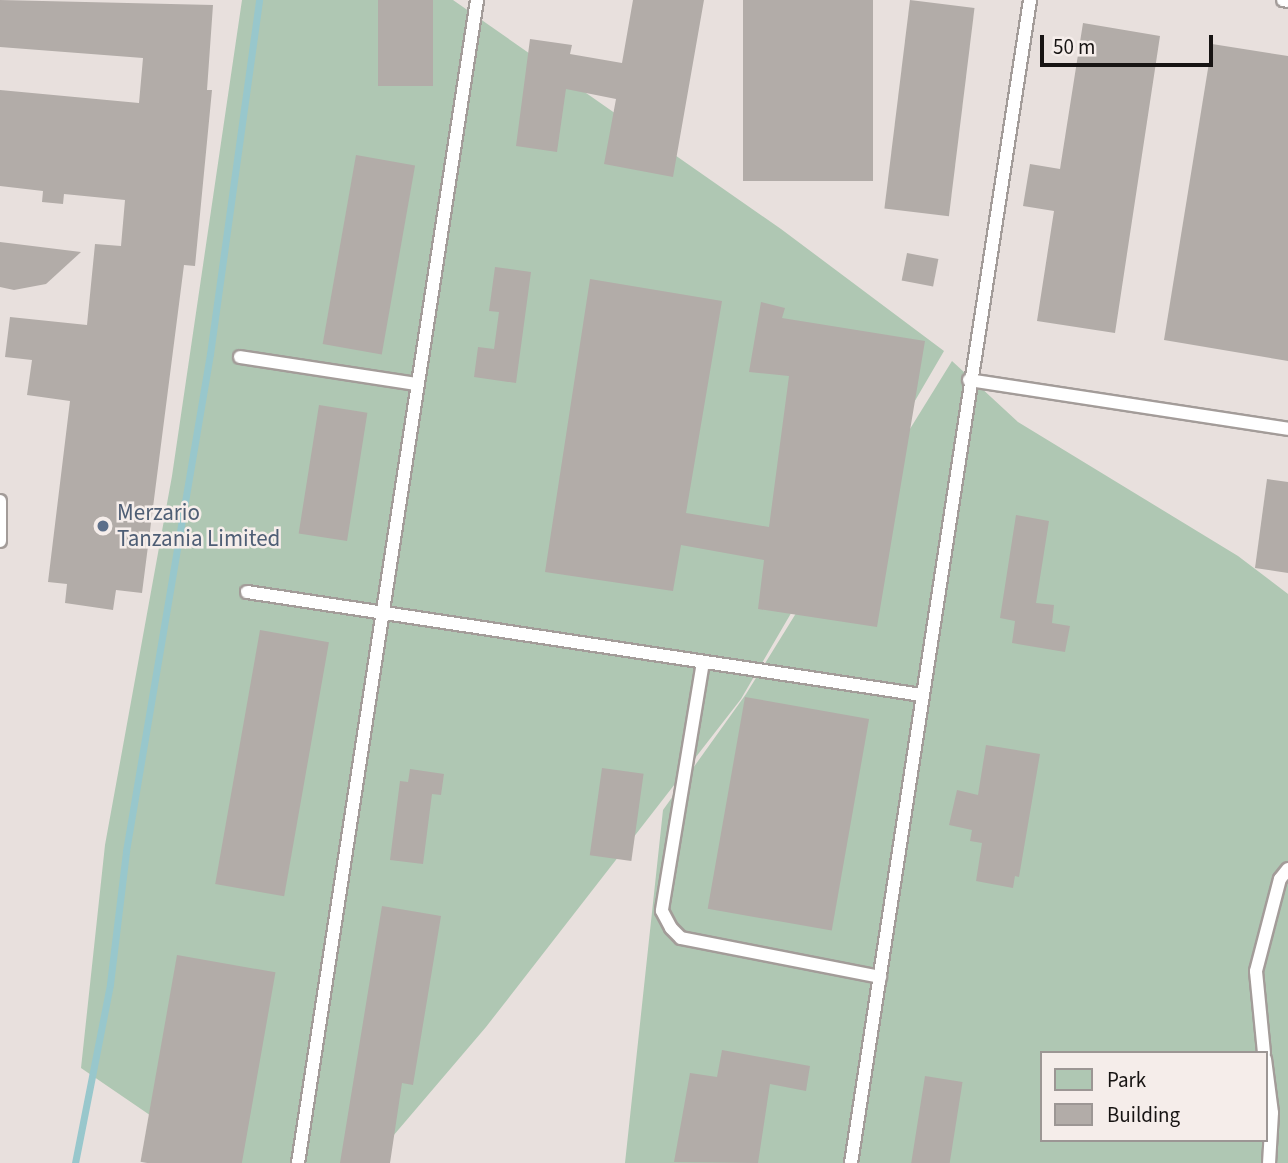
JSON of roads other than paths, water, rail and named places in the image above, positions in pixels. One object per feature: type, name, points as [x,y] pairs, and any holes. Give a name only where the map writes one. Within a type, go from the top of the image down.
[{"type":"lane","points":[[298,1163],[477,0]]},
{"type":"lane","points":[[850,1163],[969,380],[1030,0]]},
{"type":"lane","points":[[240,357],[417,384]]},
{"type":"lane","points":[[969,380],[1288,429]]},
{"type":"lane","points":[[0,501],[0,541]]},
{"type":"lane","points":[[247,592],[922,695]]},
{"type":"lane","points":[[704,662],[662,911],[671,928],[681,938],[880,977]]},
{"type":"lane","points":[[1264,1051],[1256,971],[1280,880],[1288,869]]},
{"type":"lane","points":[[1267,1074],[1272,1113],[1269,1163]]},
{"type":"waterway","points":[[75,1163],[110,984],[126,851],[210,354],[259,0]]},
{"type":"place","name":"Merzario Tanzania Limited","points":[[103,526]]}]
